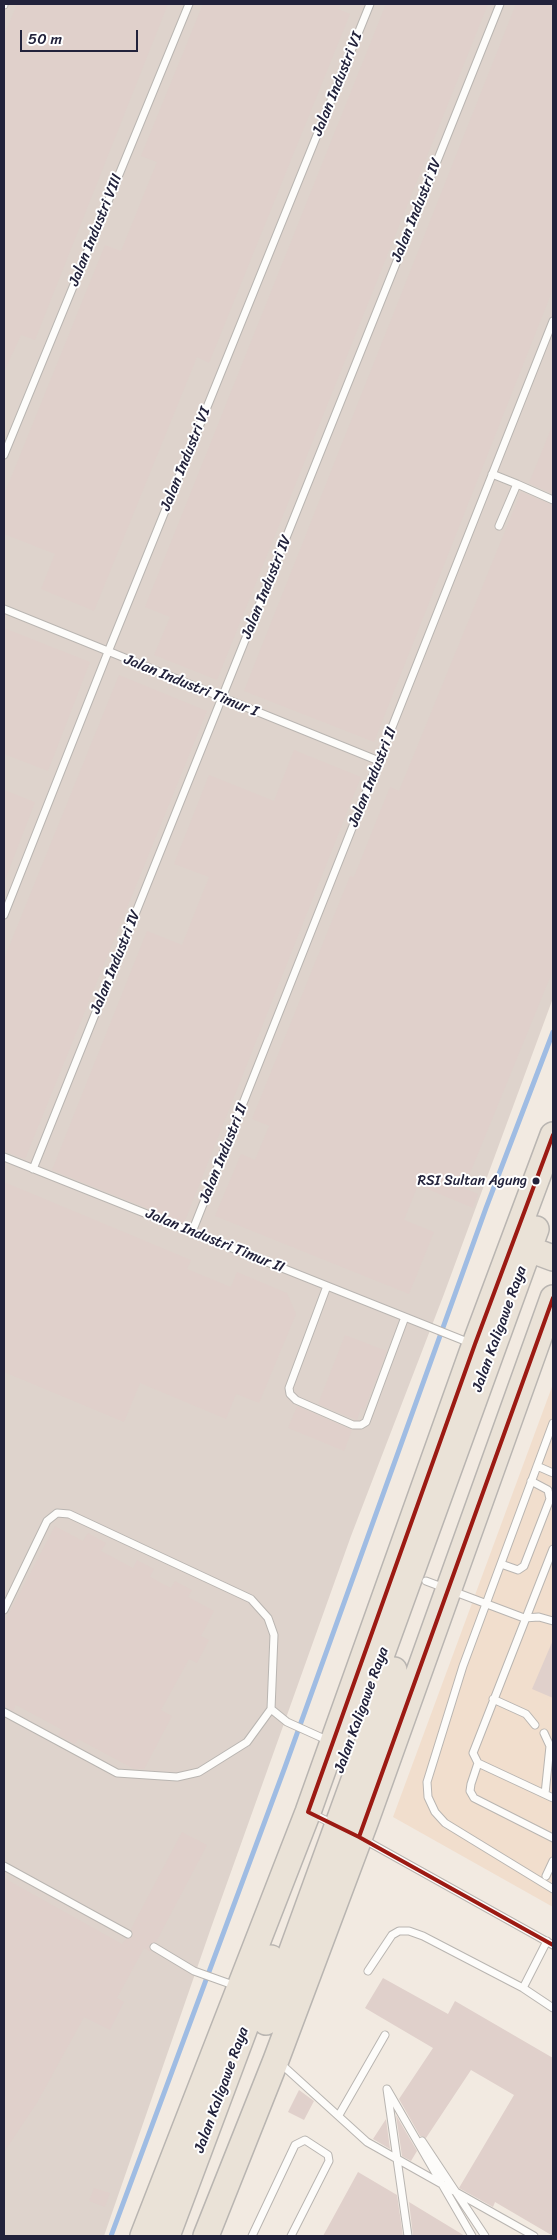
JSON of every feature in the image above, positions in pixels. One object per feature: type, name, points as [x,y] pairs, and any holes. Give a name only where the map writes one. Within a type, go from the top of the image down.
[{"type":"highway","points":[[203,2234],[276,2060],[332,1824],[329,1740],[470,1342],[553,1135]]},
{"type":"highway","name":"Jalan Kaligawe Raya","points":[[203,2234],[332,1824],[437,1585],[542,1254],[553,1182]]},
{"type":"highway","name":"Jalan Kaligawe Raya","points":[[167,2236],[332,1824],[542,1254],[553,1230]]},
{"type":"highway","points":[[437,1585],[553,1298]]},
{"type":"highway","points":[[144,2236],[233,1985],[332,1824]]},
{"type":"lane","name":"Jalan Industri VIII","points":[[4,456],[189,4]]},
{"type":"lane","name":"Jalan Industri VI","points":[[4,915],[108,652],[370,4]]},
{"type":"lane","name":"Jalan Industri IV","points":[[33,1169],[500,4]]},
{"type":"lane","name":"Jalan Industri II","points":[[192,1232],[553,321]]},
{"type":"lane","points":[[492,474],[553,500]]},
{"type":"lane","points":[[499,526],[517,484]]},
{"type":"lane","name":"Jalan Industri Timur I","points":[[4,609],[222,699],[379,761]]},
{"type":"lane","name":"Jalan Industri Timur II","points":[[4,1157],[470,1342]]},
{"type":"lane","points":[[327,1286],[289,1388],[290,1394],[296,1400],[353,1425],[362,1425],[366,1422],[405,1316]]},
{"type":"lane","points":[[553,1423],[486,1604],[430,1767],[427,1782],[428,1797],[435,1812],[445,1823],[553,1889]]},
{"type":"lane","points":[[537,1466],[553,1473]]},
{"type":"lane","points":[[501,1564],[518,1570],[524,1566],[550,1500],[548,1490],[531,1481]]},
{"type":"lane","points":[[4,1610],[46,1521],[57,1513],[69,1514],[251,1599],[268,1618],[274,1635],[271,1709],[247,1742],[200,1772],[177,1777],[117,1773],[4,1712]]},
{"type":"lane","points":[[553,1549],[524,1618],[473,1753],[478,1763],[553,1798]]},
{"type":"lane","points":[[437,1585],[524,1618],[539,1616],[553,1621]]},
{"type":"lane","points":[[493,1699],[526,1714],[535,1725]]},
{"type":"lane","points":[[271,1709],[286,1722],[329,1740]]},
{"type":"lane","points":[[544,1733],[550,1746],[545,1794]]},
{"type":"lane","points":[[478,1763],[470,1792],[474,1798],[553,1838]]},
{"type":"lane","points":[[332,1824],[550,1943],[523,1988]]},
{"type":"lane","points":[[546,1876],[553,1861]]},
{"type":"lane","points":[[4,1866],[128,1934]]},
{"type":"lane","points":[[368,1971],[392,1935],[399,1931],[408,1931],[423,1936],[523,1988],[553,2008]]},
{"type":"lane","points":[[154,1947],[194,1971],[233,1985]]},
{"type":"lane","points":[[339,2116],[385,2035]]},
{"type":"lane","points":[[276,2060],[367,2142],[534,2236]]},
{"type":"lane","points":[[387,2089],[408,2236]]},
{"type":"lane","points":[[387,2089],[472,2236]]},
{"type":"lane","points":[[387,2089],[486,2236]]},
{"type":"lane","points":[[252,2236],[295,2144],[305,2140],[328,2155],[329,2161],[291,2236]]},
{"type":"shaded area","points":[[4,4],[553,4],[553,998],[444,1294],[351,1536],[212,1925],[104,2236],[4,2236]]},
{"type":"shaded area","points":[[553,1384],[553,1907],[393,1817]]},
{"type":"building","points":[[17,4],[168,4],[35,340],[21,335],[4,372],[4,36]]},
{"type":"building","points":[[203,4],[341,4],[338,9],[350,14],[209,363],[197,357],[94,611],[41,589],[55,554],[4,534],[4,495],[105,245],[121,251],[157,162],[141,156]]},
{"type":"building","points":[[386,4],[488,4],[217,680],[154,655],[170,617],[145,607]]},
{"type":"building","points":[[516,4],[553,4],[553,289],[374,742],[244,691]]},
{"type":"building","points":[[553,424],[553,494],[529,483]]},
{"type":"building","points":[[521,492],[553,505],[553,970],[464,1188],[478,1194],[473,1208],[418,1185],[404,1220],[434,1232],[409,1294],[215,1216],[241,1154],[255,1160],[269,1126],[252,1119],[350,876],[354,877],[390,787],[399,791]]},
{"type":"building","points":[[4,628],[90,662],[48,771],[4,754]]},
{"type":"building","points":[[119,675],[207,711],[25,1159],[4,1151],[4,959]]},
{"type":"building","points":[[294,750],[361,777],[184,1223],[52,1170],[147,931],[182,945],[209,877],[174,864],[209,775],[274,801]]},
{"type":"building","points":[[4,790],[35,802],[5,880],[4,880]]},
{"type":"building","points":[[4,1182],[191,1260],[187,1269],[231,1287],[237,1272],[287,1293],[296,1314],[259,1403],[236,1394],[226,1419],[140,1383],[124,1422],[4,1372]]},
{"type":"building","points":[[345,1335],[387,1351],[364,1410],[361,1408],[357,1420],[318,1404]]},
{"type":"building","points":[[297,1406],[352,1430],[344,1451],[288,1428]]},
{"type":"building","points":[[55,1526],[83,1541],[88,1533],[106,1543],[101,1551],[133,1568],[137,1560],[154,1569],[150,1577],[171,1588],[175,1581],[192,1590],[188,1597],[214,1611],[201,1636],[209,1640],[197,1663],[189,1659],[161,1710],[172,1716],[144,1769],[134,1769],[78,1739],[75,1744],[58,1735],[61,1729],[16,1705],[13,1711],[4,1707],[4,1623]]},
{"type":"building","points":[[553,1640],[553,1698],[532,1689]]},
{"type":"building","points":[[182,1832],[207,1845],[156,1942],[149,1945],[151,1952],[144,1948],[117,1998],[124,2002],[110,2030],[84,2017],[38,2101],[4,2152],[4,1878],[122,1944],[126,1939],[133,1936],[131,1929]]},
{"type":"building","points":[[383,1978],[448,2014],[455,2001],[553,2058],[553,2236],[495,2202],[493,2207],[459,2188],[514,2095],[471,2070],[426,2138],[420,2136],[399,2099],[433,2048],[365,2008]]},
{"type":"building","points":[[299,2090],[314,2101],[304,2120],[288,2112]]},
{"type":"building","points":[[396,2115],[417,2151],[411,2161],[402,2156]]},
{"type":"building","points":[[386,2119],[390,2149],[373,2139]]},
{"type":"building","points":[[358,2172],[397,2195],[403,2236],[323,2236]]},
{"type":"building","points":[[94,2188],[110,2193],[105,2207],[89,2201]]},
{"type":"building","points":[[409,2202],[465,2236],[413,2236]]},
{"type":"waterway","points":[[111,2236],[285,1767],[486,1208],[553,1032]]},
{"type":"transit line","points":[[553,1135],[475,1344],[308,1812],[359,1837],[553,1945]]},
{"type":"transit line","points":[[359,1837],[553,1298]]},
{"type":"place","name":"RSI Sultan Agung","points":[[536,1181]]}]
